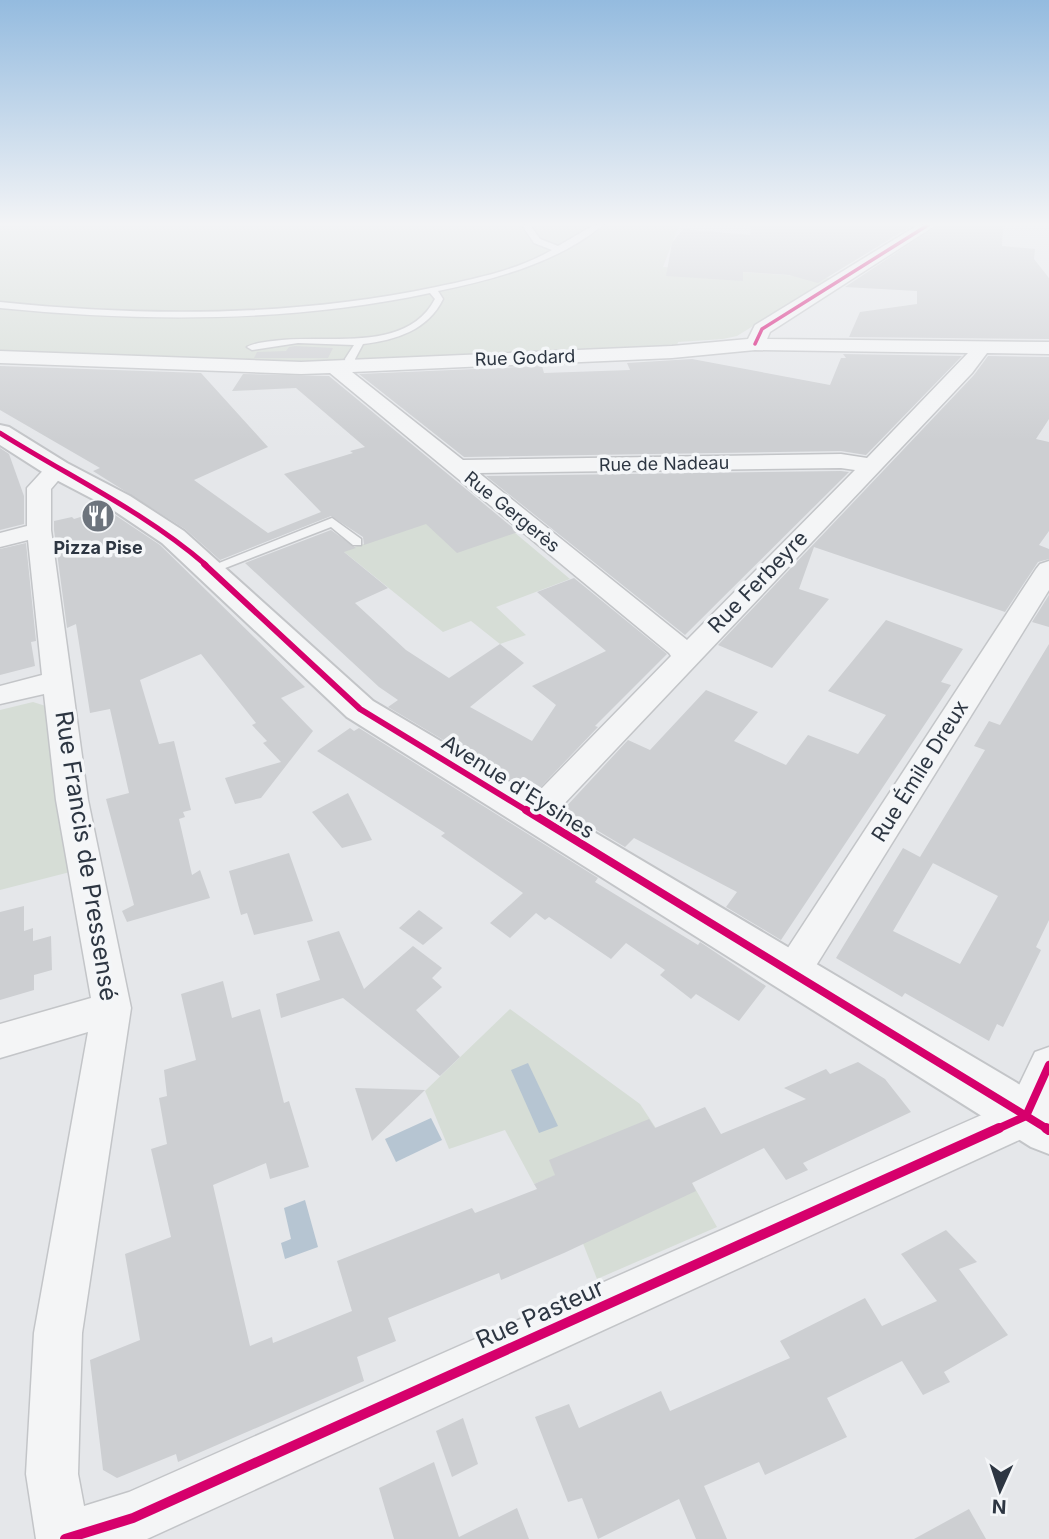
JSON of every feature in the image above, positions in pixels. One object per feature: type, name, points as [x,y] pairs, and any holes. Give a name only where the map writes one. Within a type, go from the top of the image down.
[{"type":"street","points":[[755,344],[762,329],[813,297]]},
{"type":"street","name":"Rue Godard","points":[[0,356],[301,368],[693,351],[755,344],[1049,348]]},
{"type":"street","name":"Rue Ferbeyre","points":[[536,818],[552,797],[965,369],[978,354],[974,347]]},
{"type":"street","name":"Rue Gergerès","points":[[344,366],[338,370],[679,647],[686,657]]},
{"type":"street","name":"Avenue d'Eysines","points":[[0,433],[57,469],[120,502],[173,537],[360,709],[1038,1123]]},
{"type":"street","name":"Rue de Nadeau","points":[[456,467],[841,461],[872,465]]},
{"type":"street","name":"Rue Francis de Pressensé","points":[[57,469],[40,488],[38,530],[72,800],[111,1009],[58,1333],[52,1474],[64,1539]]},
{"type":"street","points":[[0,540],[38,530]]},
{"type":"street","name":"Rue Émile Dreux","points":[[791,974],[1049,569]]},
{"type":"street","points":[[0,695],[58,681]]},
{"type":"street","points":[[0,1041],[111,1009]]},
{"type":"street","points":[[1038,1123],[1049,1065]]},
{"type":"street","name":"Rue Pasteur","points":[[64,1539],[145,1513],[1038,1123]]},
{"type":"lane","points":[[0,304],[70,312],[220,313],[389,297]]},
{"type":"lane","points":[[252,347],[298,340],[360,342],[391,336],[429,314],[439,299],[437,297]]},
{"type":"lane","points":[[344,366],[360,342]]},
{"type":"lane","points":[[210,569],[331,522],[357,542]]},
{"type":"shaded area","points":[[0,297],[800,297],[737,336],[678,342],[677,346],[370,361],[350,359],[331,363],[0,352]]},
{"type":"shaded area","points":[[465,491],[570,579],[496,607],[526,635],[500,644],[471,621],[443,632],[343,551],[378,539]]},
{"type":"shaded area","points":[[33,702],[52,708],[70,872],[0,890],[0,710]]},
{"type":"shaded area","points":[[510,1009],[640,1104],[692,1183],[717,1227],[597,1279],[556,1175],[534,1184],[505,1130],[449,1149],[425,1091]]},
{"type":"water","points":[[528,1063],[558,1126],[539,1133],[511,1070]]},
{"type":"water","points":[[431,1118],[442,1140],[396,1162],[385,1139]]},
{"type":"water","points":[[305,1200],[318,1247],[285,1259],[281,1243],[291,1239],[284,1208]]},
{"type":"building","points":[[917,297],[1049,297],[1049,339],[849,337],[860,312],[917,304]]},
{"type":"building","points":[[295,346],[333,348],[328,358],[254,358],[257,352],[286,351]]},
{"type":"building","points":[[843,354],[962,356],[866,455],[841,451],[464,457],[359,374],[542,366],[544,373],[630,370],[627,363],[692,359],[830,385],[841,358],[846,358]]},
{"type":"building","points":[[988,356],[1049,357],[1049,419],[1036,439],[1049,442],[1049,531],[1039,545],[1049,549],[1049,559],[1038,562],[1005,612],[814,547],[799,589],[829,599],[772,668],[718,645],[974,375]]},
{"type":"building","points":[[0,366],[201,373],[268,447],[194,480],[268,533],[321,512],[284,474],[365,447],[296,388],[232,391],[243,374],[329,376],[518,532],[457,553],[426,524],[364,545],[363,537],[331,516],[220,560],[185,529],[93,471],[100,468],[0,410]]},
{"type":"building","points":[[0,448],[9,454],[24,496],[24,524],[0,530]]},
{"type":"building","points":[[849,472],[685,635],[486,476]]},
{"type":"building","points":[[106,509],[160,545],[305,687],[281,698],[313,731],[261,798],[235,804],[225,778],[281,762],[263,743],[267,741],[252,725],[256,723],[201,654],[140,680],[159,744],[174,741],[191,810],[183,812],[185,817],[179,819],[192,875],[200,870],[210,898],[127,922],[122,911],[134,905],[106,799],[129,793],[110,709],[90,713],[76,624],[67,628],[54,530],[54,521],[72,517],[74,519]]},
{"type":"building","points":[[331,530],[356,548],[344,552],[388,588],[355,603],[406,650],[449,678],[500,644],[524,663],[470,707],[532,741],[556,705],[532,686],[606,651],[537,592],[574,578],[667,654],[595,726],[598,727],[534,794],[388,707],[398,700],[379,687],[245,563]]},
{"type":"building","points":[[26,543],[36,641],[31,642],[35,666],[0,675],[0,549]]},
{"type":"building","points":[[1049,595],[1049,627],[1032,622]]},
{"type":"building","points":[[886,620],[963,649],[941,682],[951,685],[781,940],[726,907],[737,892],[634,838],[625,847],[563,810],[628,740],[650,750],[706,690],[758,712],[734,741],[786,765],[808,735],[858,754],[886,715],[828,691]]},
{"type":"building","points":[[1049,644],[1049,920],[1036,947],[1041,950],[1009,1015],[1003,1027],[997,1024],[989,1041],[905,993],[902,997],[836,958],[903,848],[920,857],[985,750],[974,746],[989,721],[1000,725]],"holes":[[[933,863],[998,896],[960,964],[893,931]]]},
{"type":"building","points":[[350,728],[354,731],[359,728],[598,878],[595,882],[698,945],[700,942],[766,986],[739,1021],[696,994],[691,999],[660,975],[665,970],[626,943],[611,959],[549,917],[545,920],[536,913],[510,938],[490,923],[523,893],[441,836],[445,833],[317,751]]},
{"type":"building","points":[[348,793],[372,840],[342,848],[312,812]]},
{"type":"building","points":[[289,853],[313,921],[254,935],[247,913],[241,915],[229,871]]},
{"type":"building","points":[[24,906],[24,931],[33,928],[33,941],[51,936],[52,970],[34,975],[34,990],[0,1000],[0,912]]},
{"type":"building","points":[[419,910],[443,928],[423,945],[399,928]]},
{"type":"building","points":[[339,931],[364,989],[413,946],[442,968],[432,978],[442,987],[416,1010],[460,1057],[440,1076],[343,998],[281,1018],[276,994],[320,980],[307,941]]},
{"type":"building","points":[[223,981],[232,1018],[260,1009],[284,1103],[289,1101],[309,1167],[270,1179],[266,1163],[213,1185],[250,1346],[272,1337],[273,1343],[352,1311],[337,1261],[472,1208],[475,1213],[537,1189],[534,1184],[555,1175],[549,1160],[649,1119],[655,1128],[705,1107],[721,1134],[806,1099],[784,1088],[826,1069],[830,1074],[858,1062],[885,1079],[911,1112],[803,1163],[808,1170],[786,1180],[764,1148],[692,1183],[696,1191],[564,1253],[501,1280],[499,1273],[388,1318],[396,1341],[357,1357],[364,1381],[178,1462],[176,1454],[117,1478],[103,1470],[90,1360],[140,1340],[125,1254],[171,1237],[151,1149],[167,1144],[159,1098],[167,1096],[164,1070],[196,1060],[181,994]]},
{"type":"building","points":[[355,1088],[425,1090],[372,1141]]},
{"type":"building","points":[[946,1230],[977,1262],[959,1269],[1008,1335],[944,1372],[950,1382],[923,1395],[902,1361],[827,1398],[847,1437],[765,1475],[759,1462],[704,1486],[727,1539],[696,1539],[679,1499],[598,1539],[582,1498],[568,1502],[535,1417],[569,1404],[579,1428],[661,1391],[670,1411],[790,1358],[780,1341],[865,1298],[882,1326],[937,1301],[901,1254]]},
{"type":"building","points":[[463,1418],[478,1464],[452,1477],[436,1431]]},
{"type":"building","points":[[434,1462],[459,1537],[517,1508],[529,1539],[394,1539],[379,1488]]},
{"type":"building","points":[[969,1509],[986,1539],[914,1539]]},
{"type":"cycle path","points":[[755,344],[762,329],[813,297]]},
{"type":"cycle path","points":[[0,433],[57,469],[120,502],[173,537],[360,709],[1049,1130]]},
{"type":"cycle path","points":[[65,1539],[133,1518],[1026,1116],[1049,1065]]},
{"type":"place","name":"Pizza Pise","points":[[98,516]]}]
